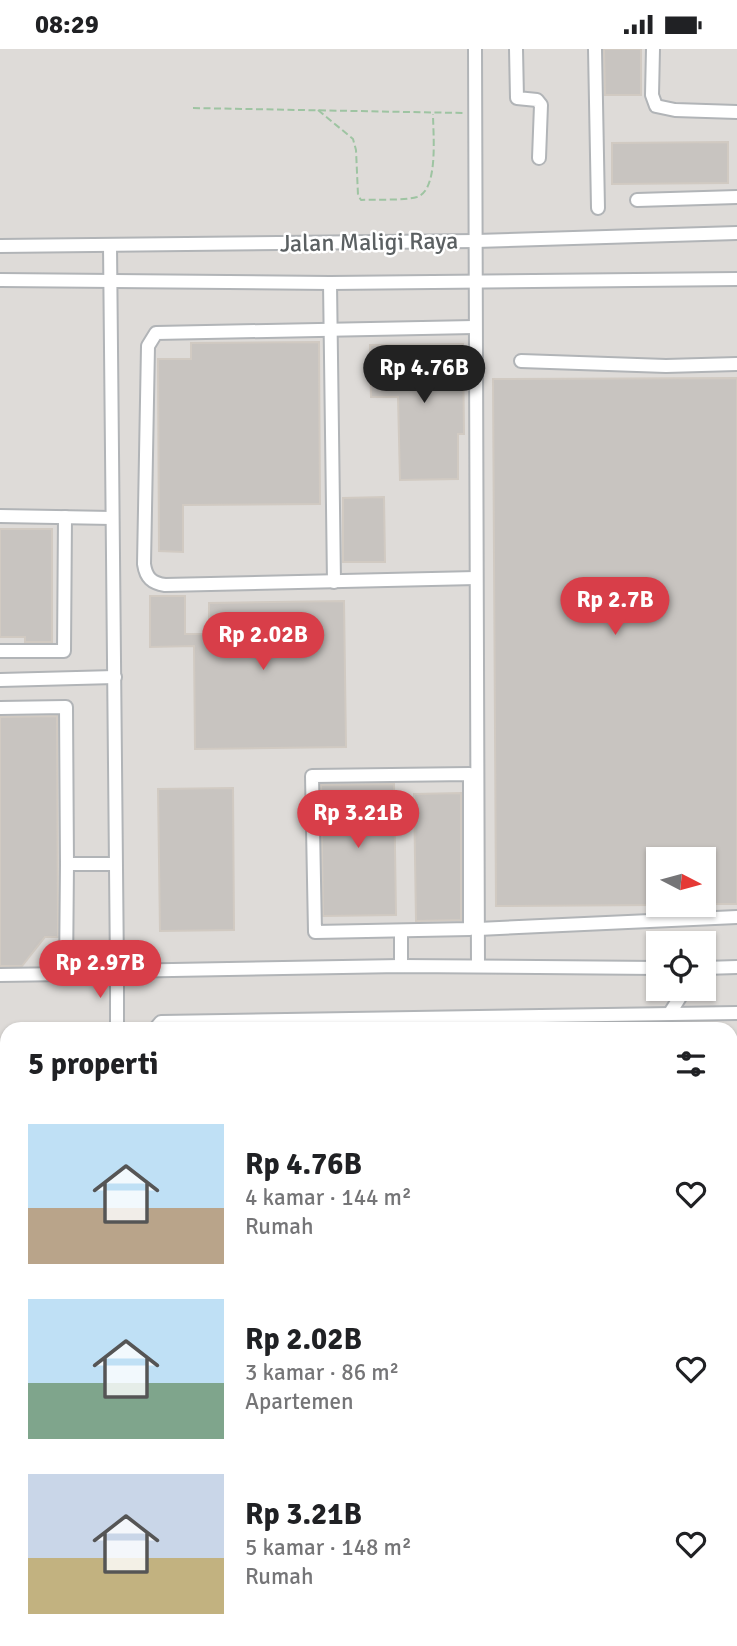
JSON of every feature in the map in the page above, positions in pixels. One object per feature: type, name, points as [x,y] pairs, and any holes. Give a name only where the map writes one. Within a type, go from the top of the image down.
[{"type":"street","points":[[475,49],[478,966]]},
{"type":"street","points":[[516,49],[517,98],[537,100],[541,105],[539,158]]},
{"type":"street","points":[[595,49],[598,208]]},
{"type":"street","points":[[653,49],[652,95],[656,106],[675,110],[737,112]]},
{"type":"street","points":[[637,200],[737,197]]},
{"type":"street","name":"Jalan Maligi Raya","points":[[0,246],[476,241],[737,233]]},
{"type":"street","points":[[110,244],[117,1022]]},
{"type":"street","name":"Jalan Maligi Raya","points":[[0,280],[330,283],[737,279]]},
{"type":"street","points":[[330,283],[334,582]]},
{"type":"street","points":[[474,327],[159,332],[152,337],[148,346],[144,564],[145,572],[152,582],[165,585],[476,578]]},
{"type":"street","points":[[521,361],[666,366],[737,364]]},
{"type":"street","points":[[0,516],[112,518]]},
{"type":"street","points":[[0,651],[64,651],[65,517]]},
{"type":"street","points":[[0,680],[115,677]]},
{"type":"street","points":[[0,708],[66,707],[67,864],[66,974],[0,975]]},
{"type":"street","points":[[470,774],[470,929],[401,930],[315,932],[312,776],[470,774]]},
{"type":"street","points":[[67,864],[115,864]]},
{"type":"street","points":[[478,929],[737,917]]},
{"type":"street","points":[[401,930],[401,966]]},
{"type":"street","points":[[117,971],[401,966],[646,968]]},
{"type":"street","points":[[716,968],[737,967]]},
{"type":"street","points":[[670,1013],[678,1001]]},
{"type":"street","points":[[568,1022],[670,1013],[737,1013]]},
{"type":"path","points":[[193,108],[475,113]]},
{"type":"path","points":[[318,110],[353,139],[358,195],[361,200],[418,197],[429,188],[432,177],[433,113]]},
{"type":"shaded area","points":[[0,49],[737,49],[737,1022],[0,1022]]},
{"type":"building","points":[[604,49],[641,49],[641,95],[605,95]]},
{"type":"building","points":[[728,142],[728,183],[612,184],[612,143]]},
{"type":"building","points":[[319,342],[320,504],[183,505],[183,552],[159,551],[158,359],[191,359],[191,343]]},
{"type":"building","points":[[463,344],[464,434],[458,434],[458,479],[400,480],[398,397],[371,397],[370,345]]},
{"type":"building","points":[[737,378],[737,904],[716,904],[716,847],[646,847],[646,905],[496,906],[493,379]]},
{"type":"building","points":[[384,497],[385,562],[343,562],[343,498]]},
{"type":"building","points":[[0,529],[52,529],[52,642],[25,642],[25,637],[0,637]]},
{"type":"building","points":[[150,596],[185,596],[185,634],[209,634],[209,603],[344,601],[346,747],[195,749],[194,646],[150,647]]},
{"type":"building","points":[[57,716],[58,937],[45,937],[22,966],[0,966],[0,717]]},
{"type":"building","points":[[394,784],[396,915],[323,916],[321,785]]},
{"type":"building","points":[[233,788],[234,930],[160,931],[158,789]]},
{"type":"building","points":[[461,793],[461,920],[416,921],[414,794]]}]
